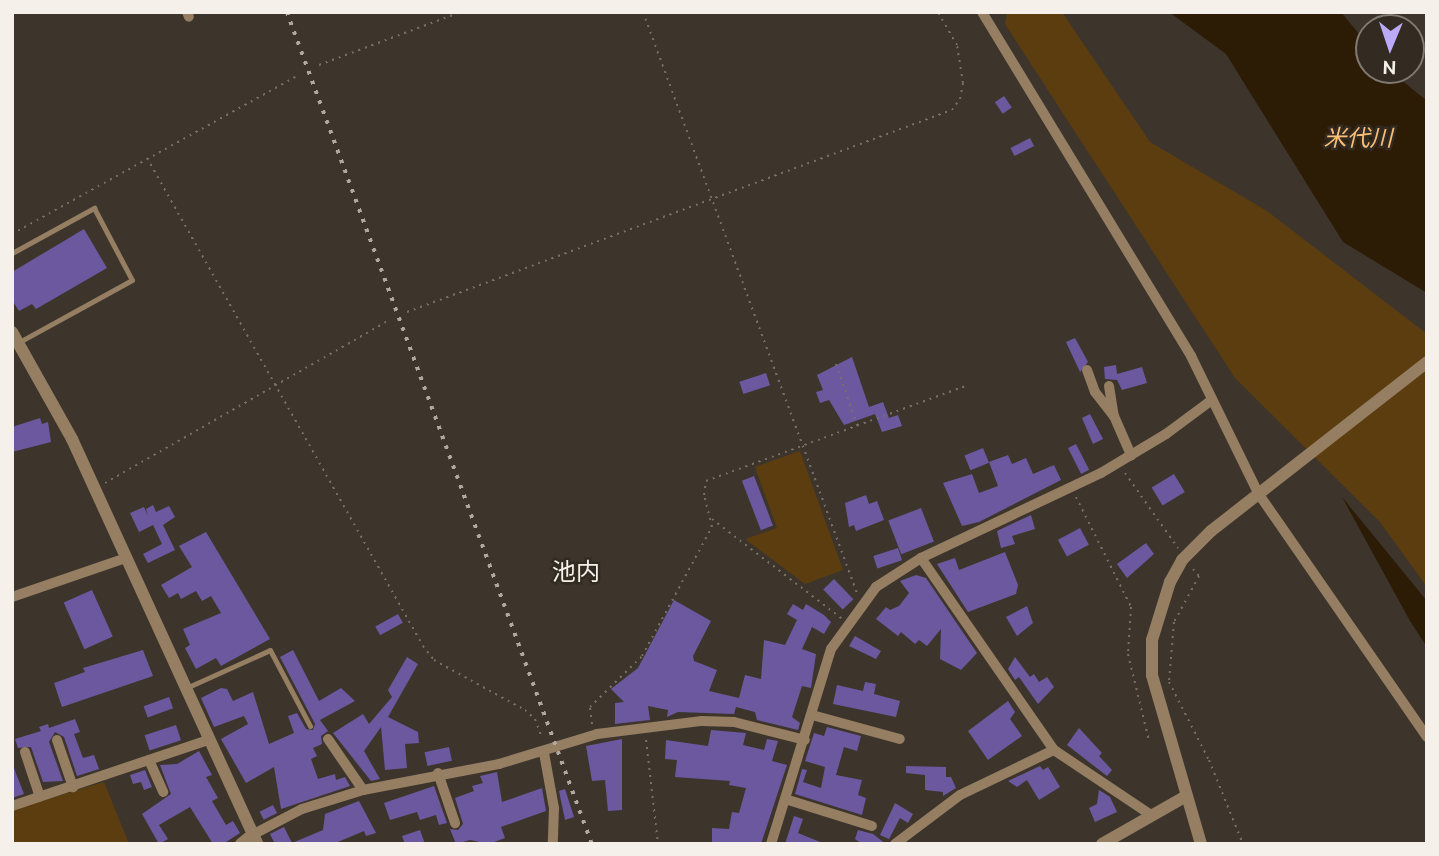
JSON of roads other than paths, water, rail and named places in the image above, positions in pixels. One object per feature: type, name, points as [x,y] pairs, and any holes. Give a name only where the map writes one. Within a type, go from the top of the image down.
[{"type":"street","points":[[982,12],[1185,345],[1258,492],[1427,737]]},
{"type":"street","points":[[15,338],[96,489],[255,839]]},
{"type":"street","points":[[1201,844],[1152,675],[1158,614],[1182,560],[1258,492],[1427,362]]},
{"type":"street","points":[[1087,370],[1095,392],[1114,416]]},
{"type":"street","points":[[1109,386],[1114,416],[1131,455]]},
{"type":"street","points":[[771,844],[831,649],[847,623],[876,587],[921,558],[1118,463],[1212,400]]},
{"type":"street","points":[[12,597],[126,558]]},
{"type":"street","points":[[921,558],[1054,750],[1151,816]]},
{"type":"street","points":[[812,715],[900,738]]},
{"type":"street","points":[[241,844],[255,839],[302,809],[363,790],[544,753],[597,734],[702,721],[734,722],[805,740]]},
{"type":"street","points":[[328,739],[363,790]]},
{"type":"street","points":[[57,740],[73,787]]},
{"type":"street","points":[[12,806],[208,740]]},
{"type":"street","points":[[895,844],[960,795],[1054,750]]},
{"type":"street","points":[[24,752],[40,797]]},
{"type":"street","points":[[544,753],[554,808],[553,844]]},
{"type":"street","points":[[149,760],[163,792]]},
{"type":"street","points":[[438,773],[455,823]]},
{"type":"street","points":[[1102,844],[1186,796]]},
{"type":"street","points":[[785,799],[872,826]]},
{"type":"lane","points":[[12,253],[94,208],[132,281],[15,338]]},
{"type":"lane","points":[[185,689],[270,650],[310,726]]},
{"type":"water","name":"米代川","points":[[1169,12],[1341,12],[1355,29],[1355,84],[1406,84],[1427,101],[1427,293],[1343,242],[1226,54]]},
{"type":"water","points":[[1342,497],[1427,601],[1427,647],[1410,621]]},
{"type":"railway","points":[[287,12],[592,844]]},
{"type":"district","name":"池内","points":[[576,572]]}]
